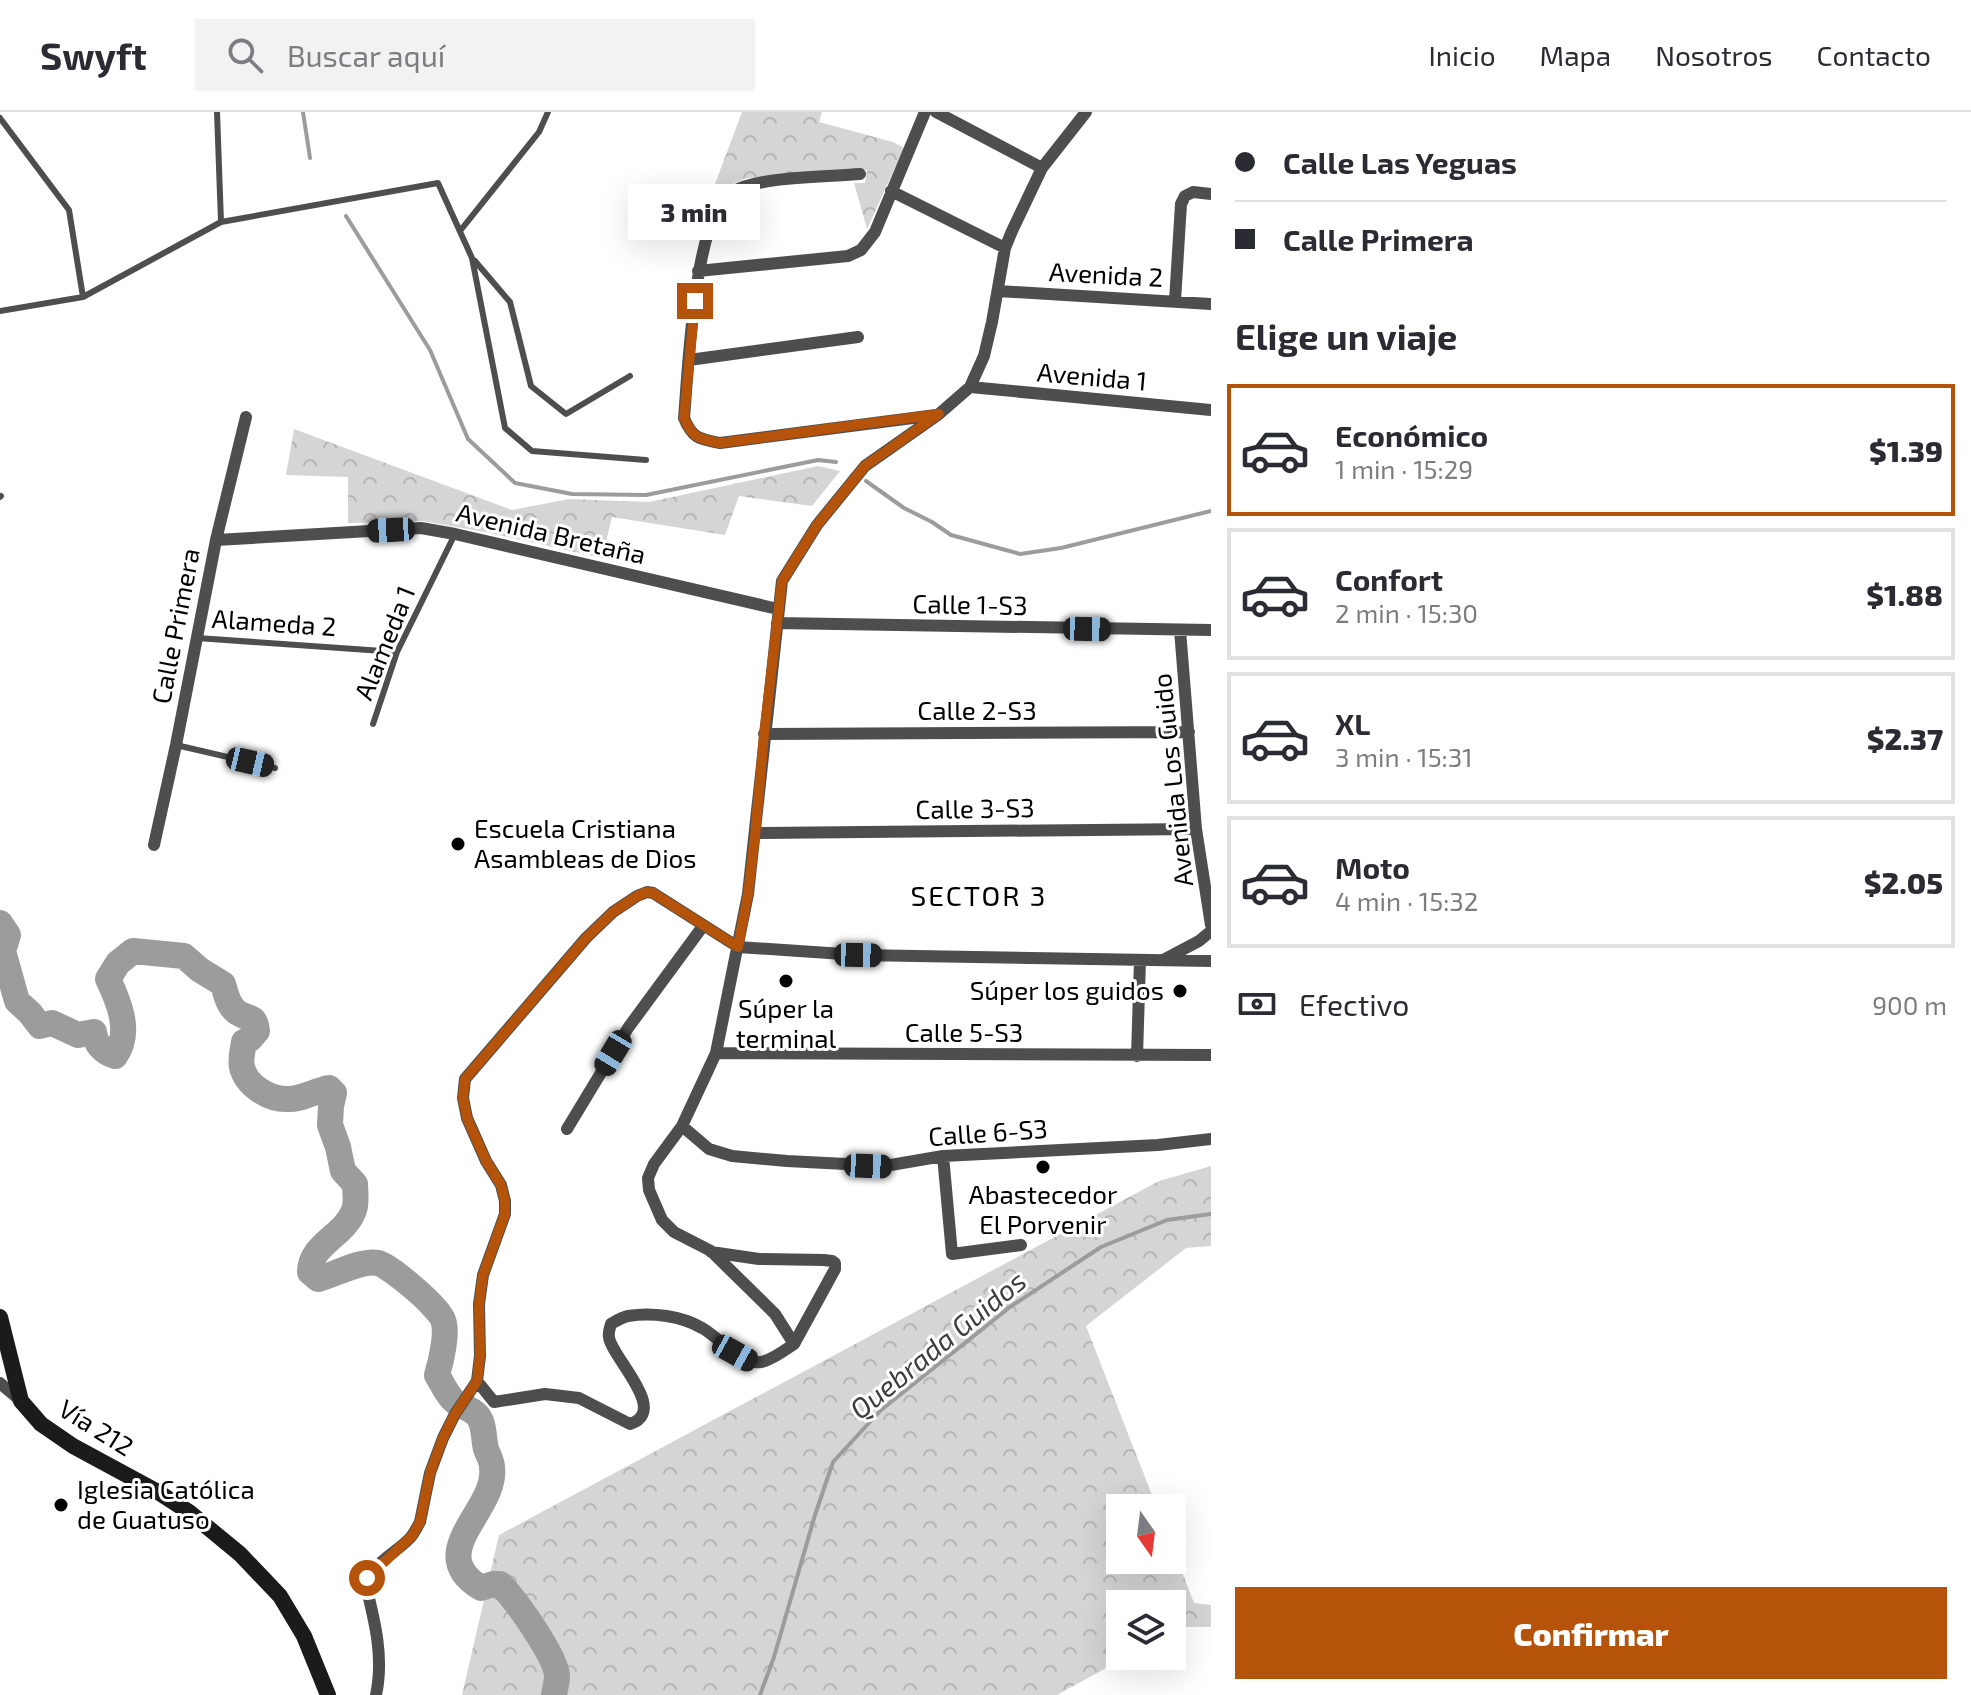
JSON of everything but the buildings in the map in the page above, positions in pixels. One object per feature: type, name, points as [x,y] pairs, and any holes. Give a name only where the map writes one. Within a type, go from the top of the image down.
[{"type":"main road","name":"Vía 212","points":[[0,1317],[4,1350],[21,1401],[41,1424],[73,1446],[189,1512],[240,1554],[280,1596],[304,1636],[328,1695]]},
{"type":"street","points":[[698,271],[848,256],[861,250],[875,232],[925,112]]},
{"type":"street","points":[[936,112],[1042,168]]},
{"type":"street","points":[[794,1344],[775,1314],[711,1251],[674,1232],[662,1220],[649,1190],[648,1178],[654,1164],[682,1126],[716,1053],[748,894],[782,581],[817,525],[865,466],[939,414],[970,387],[984,356],[1005,248],[1042,168],[1086,112]]},
{"type":"street","points":[[860,174],[762,182],[729,193],[722,202],[711,223],[698,271],[684,418],[688,430],[699,438],[720,443],[939,414]]},
{"type":"street","points":[[891,191],[1005,248]]},
{"type":"street","points":[[1175,301],[1181,204],[1185,196],[1193,192],[1211,194]]},
{"type":"street","name":"Avenida 2","points":[[998,291],[1211,304]]},
{"type":"street","points":[[689,360],[858,337]]},
{"type":"street","name":"Avenida 1","points":[[970,387],[1211,410]]},
{"type":"street","name":"Calle Primera","points":[[154,845],[216,540],[246,417]]},
{"type":"street","name":"Avenida Bretaña","points":[[216,540],[421,528],[778,609]]},
{"type":"street","name":"Calle 1-S3","points":[[777,623],[1211,630]]},
{"type":"street","name":"Avenida Los Guido","points":[[1180,630],[1196,829],[1211,928]]},
{"type":"street","name":"Calle 2-S3","points":[[764,734],[1189,732]]},
{"type":"street","name":"Calle 3-S3","points":[[755,833],[1196,829]]},
{"type":"street","points":[[376,1695],[380,1678],[379,1647],[367,1578],[412,1536],[420,1522],[430,1473],[443,1438],[477,1381],[483,1275],[505,1214],[501,1185],[486,1161],[467,1118],[463,1098],[465,1079],[586,938],[613,912],[637,896],[653,893],[738,947],[858,955],[1211,961]]},
{"type":"street","points":[[567,1129],[628,1028],[703,926]]},
{"type":"street","points":[[1158,962],[1199,941],[1211,928]]},
{"type":"street","points":[[1137,1056],[1140,960]]},
{"type":"street","name":"Calle 5-S3","points":[[716,1053],[1211,1055]]},
{"type":"street","name":"Calle 6-S3","points":[[682,1126],[709,1149],[732,1156],[885,1166],[943,1156],[1158,1145],[1211,1139]]},
{"type":"street","points":[[943,1156],[952,1254],[1021,1245]]},
{"type":"street","points":[[477,1381],[494,1402],[545,1394],[579,1398],[630,1424],[637,1422],[644,1414],[643,1401],[608,1337],[611,1324],[626,1316],[650,1315],[685,1320],[704,1329],[751,1362],[763,1362],[794,1344],[835,1269],[832,1261],[759,1259],[711,1251]]},
{"type":"street","points":[[0,1383],[21,1401]]},
{"type":"lane","points":[[217,112],[221,222]]},
{"type":"lane","points":[[460,231],[539,132],[548,112]]},
{"type":"lane","points":[[0,118],[69,210],[83,297]]},
{"type":"lane","points":[[0,311],[83,297],[221,222],[438,183],[472,258],[505,428],[532,451],[646,460]]},
{"type":"lane","points":[[472,258],[510,302],[531,386],[566,414],[630,376]]},
{"type":"lane","name":"Alameda 1","points":[[373,724],[397,652],[455,534]]},
{"type":"lane","name":"Alameda 2","points":[[196,638],[397,652]]},
{"type":"lane","points":[[176,745],[275,768]]},
{"type":"green space","points":[[742,112],[822,112],[819,122],[893,142],[904,148],[867,229],[854,183],[865,183],[867,170],[747,178],[712,192]]},
{"type":"green space","points":[[294,429],[512,510],[569,499],[649,502],[818,466],[840,471],[812,506],[739,496],[725,535],[612,517],[602,558],[423,521],[348,523],[348,477],[286,475]]},
{"type":"green space","points":[[1211,1166],[1211,1246],[1186,1248],[1086,1326],[1152,1494],[1106,1494],[1106,1574],[1183,1574],[1194,1603],[1211,1605],[1211,1627],[1186,1627],[1186,1590],[1106,1590],[1106,1668],[1057,1695],[462,1695],[499,1535],[1159,1181]]},
{"type":"waterway","points":[[303,112],[310,158]]},
{"type":"waterway","points":[[346,216],[430,350],[468,439],[515,483],[572,494],[646,495],[818,460],[836,462]]},
{"type":"waterway","points":[[866,481],[904,508],[951,535],[1020,554],[1061,548],[1211,511]]},
{"type":"waterway","points":[[0,923],[8,935],[3,951],[17,1001],[40,1026],[52,1023],[78,1035],[94,1032],[101,1047],[115,1056],[123,1038],[123,1028],[120,1007],[108,979],[118,963],[133,951],[184,956],[223,984],[233,1009],[255,1022],[257,1031],[244,1042],[241,1061],[244,1074],[253,1085],[265,1094],[279,1098],[292,1099],[329,1088],[334,1093],[330,1125],[343,1171],[355,1184],[355,1204],[350,1219],[316,1254],[310,1272],[318,1279],[356,1265],[378,1263],[414,1288],[440,1314],[445,1332],[437,1375],[451,1398],[479,1417],[492,1467],[491,1483],[460,1545],[459,1560],[465,1574],[481,1588],[500,1584],[524,1614],[555,1667],[554,1695]]},
{"type":"waterway","name":"Quebrada Guidos","points":[[760,1695],[833,1462],[881,1410],[1010,1307],[1101,1247],[1167,1220],[1211,1214]]},
{"type":"place","name":"Escuela Cristiana Asambleas de Dios","points":[[458,844]]},
{"type":"place","name":"Súper la terminal","points":[[786,981]]},
{"type":"place","name":"Súper los guidos","points":[[1180,991]]},
{"type":"place","name":"Abastecedor El Porvenir","points":[[1043,1167]]},
{"type":"place","name":"Iglesia Católica de Guatuso","points":[[61,1505]]},
{"type":"district","name":"SECTOR 3","points":[[979,896]]},
{"type":"route","points":[[367,1578],[412,1536],[420,1522],[430,1473],[443,1438],[477,1381],[483,1275],[505,1214],[505,1201],[501,1185],[486,1161],[467,1118],[463,1098],[465,1079],[586,938],[613,912],[637,896],[653,893],[738,947],[755,836],[782,581],[817,525],[865,466],[939,414],[720,443],[699,438],[688,430],[684,418],[695,301]]}]
